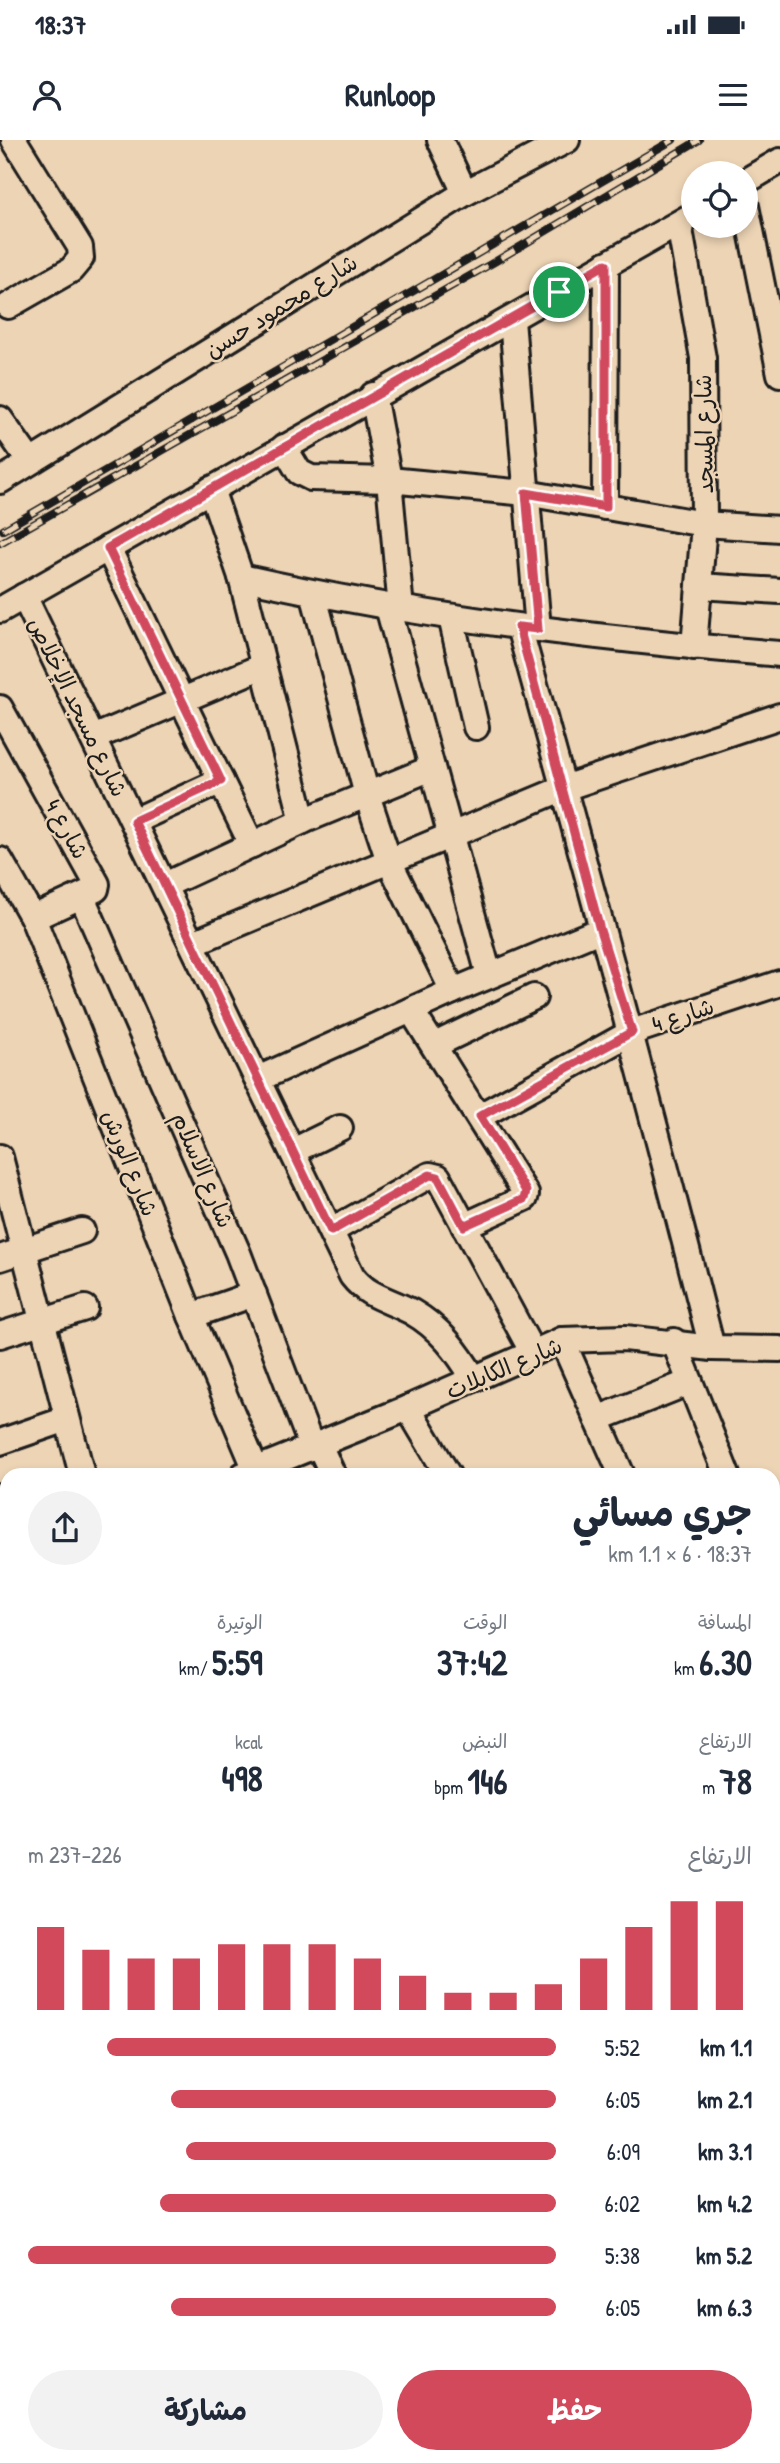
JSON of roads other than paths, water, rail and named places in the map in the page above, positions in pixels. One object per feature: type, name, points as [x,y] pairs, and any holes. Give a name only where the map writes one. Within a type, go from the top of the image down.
[{"type":"street","points":[[3,303],[71,270],[82,257],[80,247],[14,140]]},
{"type":"street","points":[[440,140],[465,193]]},
{"type":"street","name":"شارع محمود حسن","points":[[0,481],[29,460],[465,193],[567,140]]},
{"type":"street","points":[[758,174],[780,161]]},
{"type":"street","points":[[0,610],[681,222]]},
{"type":"street","name":"شارع المسجد","points":[[688,238],[701,336],[704,524],[694,647]]},
{"type":"street","points":[[752,238],[780,374]]},
{"type":"street","points":[[606,264],[606,507]]},
{"type":"street","points":[[512,320],[526,493],[528,628],[600,930],[632,1032],[712,1348]]},
{"type":"street","points":[[373,395],[389,480],[394,608],[432,768],[489,975]]},
{"type":"street","points":[[0,419],[29,460]]},
{"type":"street","points":[[284,447],[303,476],[389,480],[526,493],[704,524],[780,529]]},
{"type":"street","points":[[211,489],[241,577],[303,821]]},
{"type":"street","points":[[108,548],[252,845]]},
{"type":"street","points":[[241,577],[313,593],[451,617],[694,647],[780,654]]},
{"type":"street","points":[[699,586],[780,591]]},
{"type":"street","points":[[313,593],[367,795],[389,861],[453,991]]},
{"type":"street","name":"شارع مسجد الإخلاص","points":[[24,596],[352,1276],[363,1289],[411,1311],[437,1329],[458,1352],[474,1379]]},
{"type":"street","points":[[451,617],[476,727]]},
{"type":"street","points":[[93,738],[264,666]]},
{"type":"street","name":"شارع 4","points":[[0,708],[97,884],[96,889],[82,897]]},
{"type":"street","points":[[193,943],[564,788],[780,716]]},
{"type":"street","points":[[165,885],[303,821],[432,768]]},
{"type":"street","points":[[134,821],[221,781]]},
{"type":"street","name":"شارع الورش","points":[[0,860],[33,918],[191,1316],[248,1468]]},
{"type":"street","points":[[33,918],[82,897]]},
{"type":"street","name":"شارع الاسلام","points":[[82,897],[190,1139],[315,1447],[328,1468]]},
{"type":"street","points":[[258,1079],[489,975],[600,930]]},
{"type":"street","name":"شارع 4","points":[[480,1116],[632,1032],[780,983]]},
{"type":"street","points":[[435,1045],[534,998]]},
{"type":"street","points":[[411,1010],[480,1116],[526,1196],[464,1226]]},
{"type":"street","points":[[293,1151],[340,1128]]},
{"type":"street","points":[[0,1157],[4,1187],[24,1250],[80,1468]]},
{"type":"street","points":[[331,1231],[430,1175],[438,1177],[533,1353]]},
{"type":"street","points":[[0,1258],[82,1231]]},
{"type":"street","points":[[191,1316],[254,1294]]},
{"type":"street","points":[[0,1335],[85,1308]]},
{"type":"street","name":"شارع الكابلات","points":[[260,1468],[408,1409],[562,1340],[625,1338],[674,1341],[712,1348],[780,1349]]},
{"type":"street","points":[[562,1340],[619,1468]]},
{"type":"street","points":[[674,1341],[724,1468]]},
{"type":"street","points":[[597,1419],[690,1382]]},
{"type":"street","points":[[408,1409],[444,1468]]},
{"type":"street","points":[[0,1441],[67,1419]]},
{"type":"railway","points":[[3,530],[673,140]]},
{"type":"railway","points":[[0,543],[496,261],[699,140]]}]
